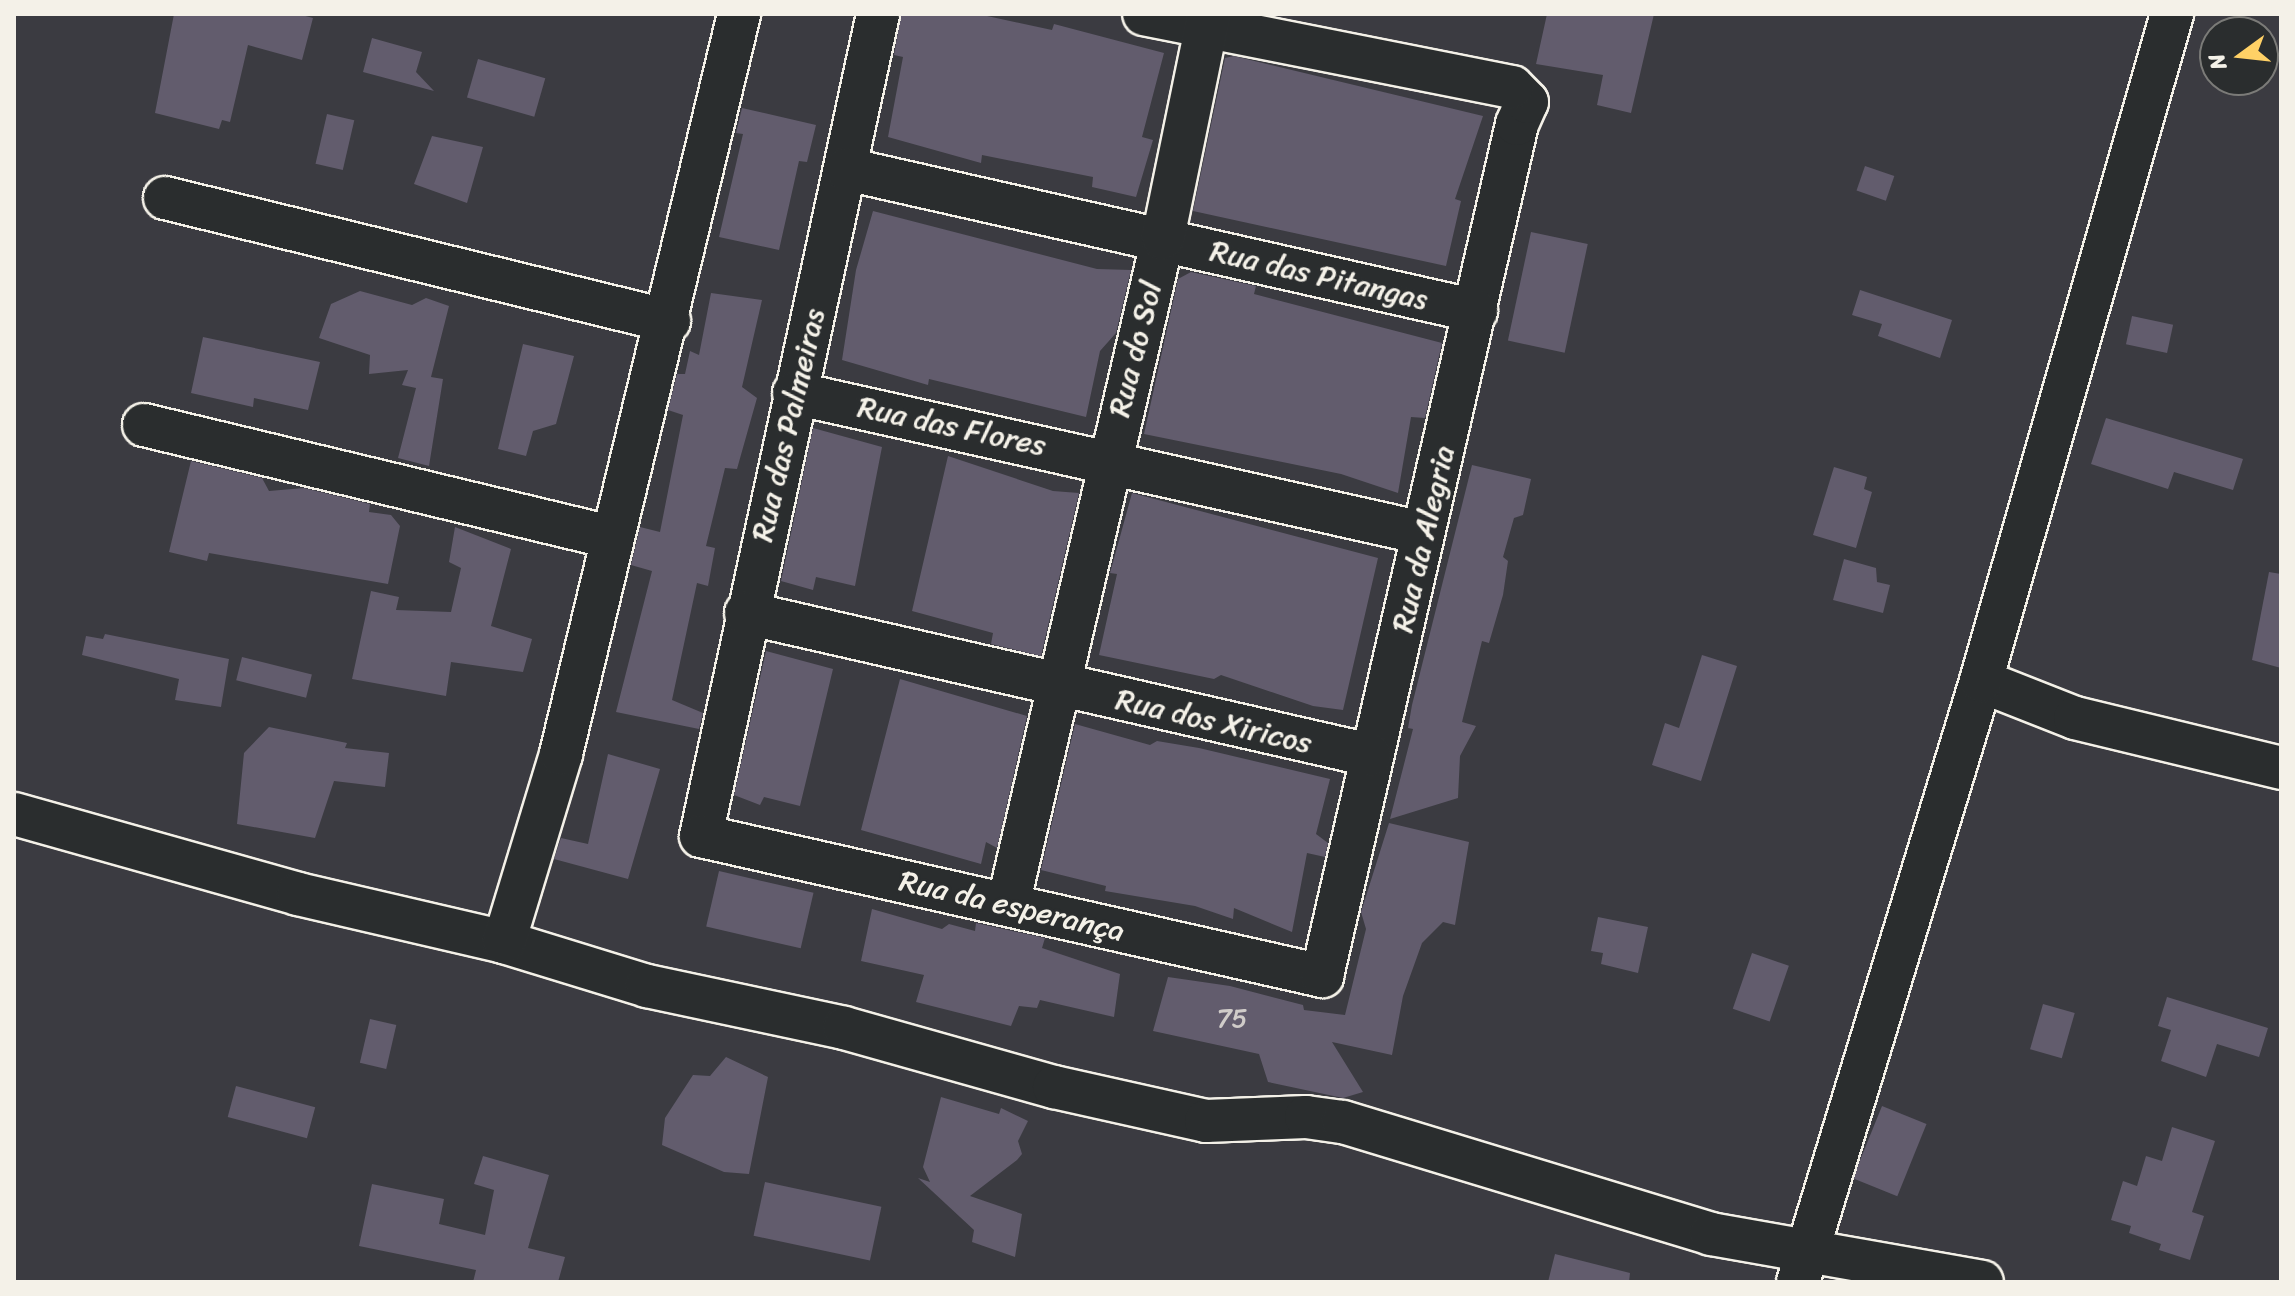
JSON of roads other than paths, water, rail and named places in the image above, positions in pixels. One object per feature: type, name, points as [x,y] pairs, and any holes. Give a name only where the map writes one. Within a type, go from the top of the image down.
[{"type":"street","points":[[504,942],[561,754],[669,321],[739,14]]},
{"type":"street","name":"Rua das Palmeiras","points":[[701,836],[746,613],[878,14]]},
{"type":"street","points":[[1144,14],[1208,20]]},
{"type":"street","points":[[1803,1265],[1981,681],[2172,14]]},
{"type":"street","name":"Rua da Alegria","points":[[1208,20],[1512,87],[1527,102],[1517,124],[1476,311],[1370,755],[1322,976]]},
{"type":"street","name":"Rua do Sol","points":[[1008,905],[1163,238],[1208,20]]},
{"type":"street","name":"Rua das Pitangas","points":[[846,169],[1476,311]]},
{"type":"street","points":[[165,198],[669,321]]},
{"type":"street","name":"Rua das Flores","points":[[794,393],[1109,460],[1423,533]]},
{"type":"street","points":[[144,425],[613,538]]},
{"type":"street","name":"Rua dos Xiricos","points":[[746,613],[1370,755]]},
{"type":"street","points":[[1981,681],[2075,718],[2281,768]]},
{"type":"street","points":[[14,814],[298,894],[504,942],[647,986],[844,1028],[1054,1087],[1206,1121],[1306,1117],[1343,1122],[1803,1265],[1982,1282]]},
{"type":"street","name":"Rua da esperança","points":[[701,836],[1322,976]]}]
